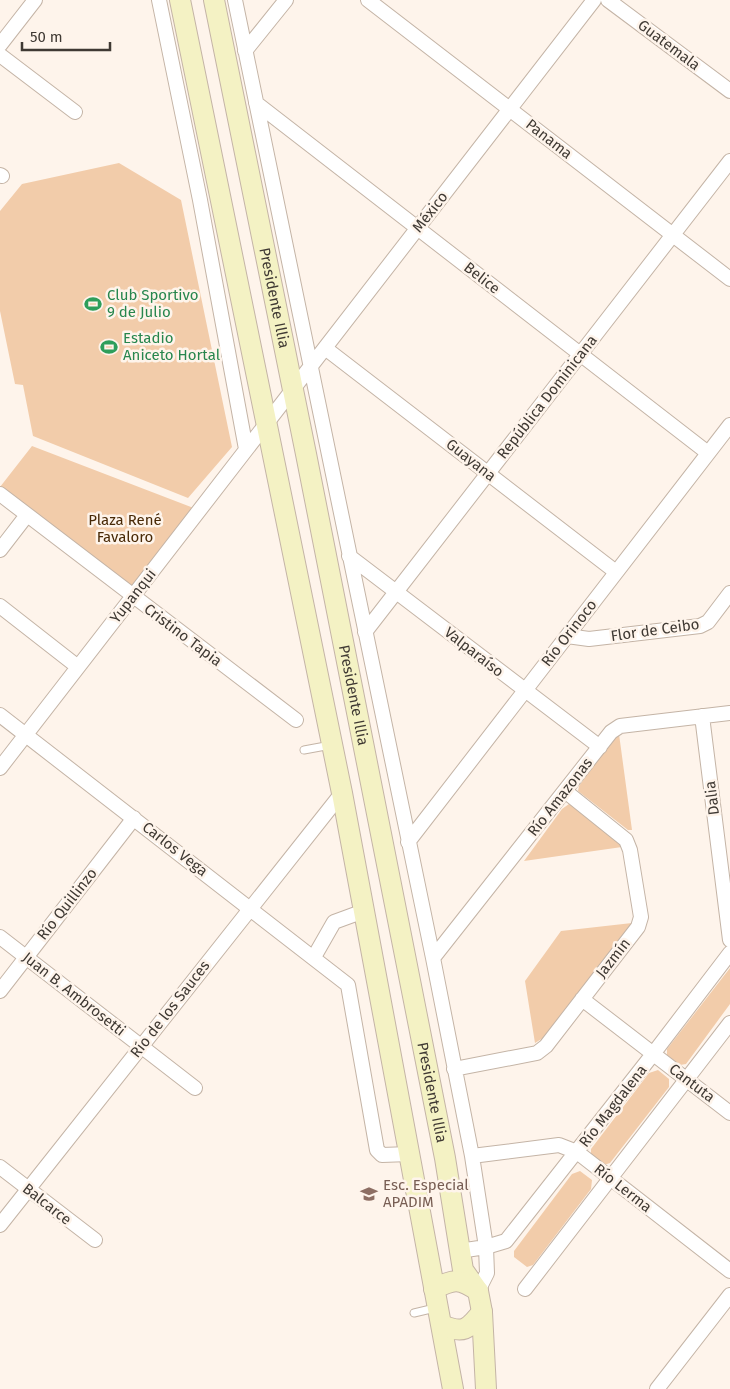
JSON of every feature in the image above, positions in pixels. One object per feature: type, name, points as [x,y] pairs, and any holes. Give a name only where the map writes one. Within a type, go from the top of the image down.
[{"type":"main road","name":"Presidente Illia","points":[[180,0],[210,198],[266,425],[342,793],[453,1389]]},
{"type":"main road","name":"Presidente Illia","points":[[214,0],[445,1158],[459,1251],[463,1270],[478,1291],[482,1312],[486,1389]]},
{"type":"main road","points":[[478,1291],[458,1280],[448,1282],[438,1307],[452,1330],[463,1330],[471,1327],[482,1312]]},
{"type":"street","points":[[0,45],[35,0]]},
{"type":"street","points":[[158,0],[210,198],[246,448]]},
{"type":"street","points":[[235,0],[433,958],[472,1156],[486,1247],[487,1273],[478,1291]]},
{"type":"street","points":[[245,51],[286,0]]},
{"type":"street","name":"Panama","points":[[368,0],[730,279]]},
{"type":"street","name":"México","points":[[266,425],[594,0]]},
{"type":"street","name":"Guatemala","points":[[608,0],[730,91]]},
{"type":"street","points":[[0,56],[75,112]]},
{"type":"street","name":"Belice","points":[[256,103],[708,453]]},
{"type":"street","name":"República Dominicana","points":[[365,632],[730,161]]},
{"type":"street","name":"Guayana","points":[[325,348],[616,572]]},
{"type":"street","name":"Yupanqui","points":[[0,768],[246,448],[266,425]]},
{"type":"street","name":"Río Orinoco","points":[[408,842],[730,425]]},
{"type":"street","name":"Cristino Tapia","points":[[0,494],[296,720]]},
{"type":"street","points":[[0,550],[28,515]]},
{"type":"street","name":"Valparaíso","points":[[349,556],[600,747]]},
{"type":"street","name":"Flor de Ceibo","points":[[567,636],[589,639],[700,626],[708,622],[730,593]]},
{"type":"street","points":[[0,606],[78,667]]},
{"type":"street","name":"Río Amazonas","points":[[433,958],[611,732],[620,726],[730,713]]},
{"type":"street","name":"Carlos Vega","points":[[0,715],[348,985],[377,1150],[382,1155],[409,1154]]},
{"type":"street","name":"Dalia","points":[[702,716],[730,940]]},
{"type":"street","name":"Jazmín","points":[[454,1069],[537,1053],[546,1046],[638,927],[641,917],[630,850],[626,840],[565,791]]},
{"type":"street","name":"Río de los Sauces","points":[[0,1225],[342,793]]},
{"type":"street","name":"Río Quillinzo","points":[[0,991],[134,818]]},
{"type":"street","points":[[314,957],[334,922],[364,911]]},
{"type":"street","name":"Juan B. Ambrosetti","points":[[0,937],[195,1088]]},
{"type":"street","name":"Río Magdalena","points":[[459,1251],[486,1247],[506,1241],[654,1054],[730,952]]},
{"type":"street","name":"Cantuta","points":[[582,999],[730,1113]]},
{"type":"street","points":[[524,1288],[730,1023]]},
{"type":"street","name":"Río Lerma","points":[[472,1156],[559,1145],[577,1152],[730,1271]]},
{"type":"street","name":"Balcarce","points":[[0,1167],[95,1240]]},
{"type":"street","points":[[657,1389],[730,1295]]},
{"type":"lane","points":[[304,750],[332,745]]},
{"type":"lane","points":[[414,1313],[438,1307]]},
{"type":"green space","name":"Estadio Aniceto Hortal","points":[[119,163],[181,200],[232,447],[188,498],[33,436],[23,385],[15,384],[0,311],[0,211],[22,184]]},
{"type":"green space","name":"Plaza René Favaloro","points":[[32,446],[196,510],[132,591],[0,487]]},
{"type":"green space","points":[[619,734],[632,830],[628,830],[578,791],[579,786],[612,740]]},
{"type":"green space","points":[[569,804],[574,805],[619,838],[622,847],[524,861],[562,809]]},
{"type":"green space","points":[[632,923],[543,1038],[535,1043],[525,981],[561,931]]},
{"type":"green space","points":[[730,968],[730,1004],[686,1064],[680,1065],[667,1055],[667,1049]]},
{"type":"green space","points":[[658,1070],[669,1079],[669,1087],[610,1163],[604,1165],[591,1155],[591,1149],[649,1073]]},
{"type":"green space","points":[[580,1171],[592,1180],[591,1189],[533,1265],[527,1267],[514,1257],[514,1251],[572,1174]]},
{"type":"place","name":"Club Sportivo 9 de Julio","points":[[93,304]]},
{"type":"place","name":"Estadio Aniceto Hortal","points":[[109,347]]},
{"type":"place","name":"Esc. Especial APADIM","points":[[369,1194]]}]
